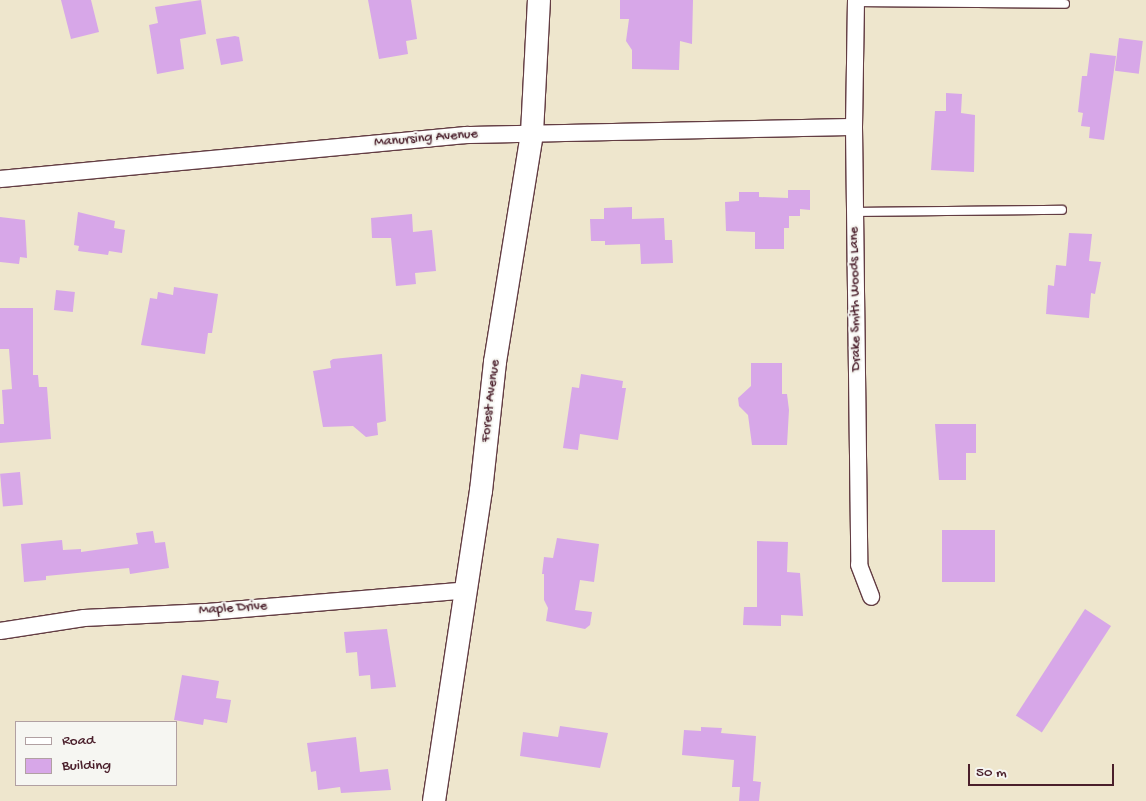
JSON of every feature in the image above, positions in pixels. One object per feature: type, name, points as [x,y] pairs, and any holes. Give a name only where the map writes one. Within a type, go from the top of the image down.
[{"type":"street","name":"Forest Avenue","points":[[434,801],[467,590],[495,362],[532,133],[539,0]]},
{"type":"street","name":"Drake Smith Woods Lane","points":[[856,1],[854,212],[859,565],[871,596]]},
{"type":"street","name":"Manursing Avenue","points":[[0,178],[466,135],[854,127]]},
{"type":"street","name":"Maple Drive","points":[[0,630],[84,618],[207,612],[467,590]]},
{"type":"lane","points":[[856,1],[1065,4]]},
{"type":"lane","points":[[854,212],[1062,210]]},
{"type":"building","points":[[61,0],[91,0],[99,32],[71,39]]},
{"type":"building","points":[[201,0],[206,34],[180,39],[184,69],[157,74],[149,25],[158,23],[155,7]]},
{"type":"building","points":[[368,0],[411,0],[417,39],[406,41],[408,54],[379,59]]},
{"type":"building","points":[[620,0],[693,0],[692,44],[680,41],[679,70],[632,69],[632,50],[626,41],[629,19],[620,19]]},
{"type":"building","points":[[239,37],[243,61],[221,65],[216,39]]},
{"type":"building","points":[[1119,38],[1143,41],[1139,74],[1115,71]]},
{"type":"building","points":[[1090,53],[1116,56],[1104,140],[1089,138],[1090,127],[1081,126],[1083,113],[1078,112],[1082,76],[1087,76]]},
{"type":"building","points":[[946,93],[962,94],[961,113],[975,115],[974,172],[931,170],[935,111],[946,111]]},
{"type":"building","points":[[788,190],[810,190],[810,210],[800,209],[800,216],[789,216],[789,228],[784,228],[784,249],[755,249],[755,232],[726,231],[725,202],[739,201],[739,192],[759,192],[759,197],[788,198]]},
{"type":"building","points":[[632,207],[632,219],[664,218],[665,240],[672,240],[673,263],[641,264],[640,244],[605,245],[605,241],[591,241],[590,219],[604,219],[604,208]]},
{"type":"building","points":[[78,212],[115,221],[114,228],[125,230],[122,253],[109,251],[108,255],[78,251],[79,246],[74,245]]},
{"type":"building","points":[[412,214],[413,232],[432,230],[436,271],[415,273],[416,284],[396,286],[391,238],[372,238],[371,218]]},
{"type":"building","points":[[0,217],[25,220],[27,258],[20,257],[19,264],[0,262]]},
{"type":"building","points":[[1069,233],[1092,234],[1089,261],[1101,262],[1095,294],[1091,293],[1089,318],[1046,314],[1048,285],[1054,286],[1056,265],[1066,266]]},
{"type":"building","points":[[174,287],[218,294],[212,333],[208,333],[205,354],[141,345],[150,298],[157,299],[158,292],[173,295]]},
{"type":"building","points":[[56,290],[75,292],[73,312],[54,310]]},
{"type":"building","points":[[0,308],[33,308],[33,375],[38,375],[39,387],[47,387],[51,439],[0,443],[0,424],[4,424],[2,390],[12,389],[9,349],[0,349]]},
{"type":"building","points":[[382,354],[386,421],[377,423],[378,435],[366,437],[353,426],[323,427],[313,371],[331,368],[330,361],[333,359]]},
{"type":"building","points":[[751,363],[782,363],[782,394],[787,394],[789,410],[787,445],[752,445],[748,415],[739,406],[738,398],[751,386]]},
{"type":"building","points":[[581,374],[623,381],[622,388],[626,388],[618,440],[580,434],[578,450],[563,448],[572,387],[579,388]]},
{"type":"building","points":[[935,424],[976,424],[976,453],[966,453],[966,480],[939,480]]},
{"type":"building","points":[[20,472],[23,505],[3,507],[0,474]]},
{"type":"building","points":[[942,530],[995,530],[995,582],[942,582]]},
{"type":"building","points":[[153,531],[155,543],[165,542],[169,568],[130,574],[129,568],[46,576],[46,580],[24,582],[21,544],[62,540],[63,550],[81,549],[81,552],[138,544],[136,533]]},
{"type":"building","points":[[557,538],[599,544],[594,582],[580,580],[575,610],[592,612],[590,625],[585,629],[546,621],[548,608],[544,600],[544,574],[542,574],[544,557],[553,558]]},
{"type":"building","points":[[757,541],[788,542],[787,572],[800,573],[803,616],[781,615],[781,626],[743,625],[744,607],[757,607]]},
{"type":"building","points":[[1085,609],[1111,626],[1042,732],[1016,716]]},
{"type":"building","points":[[387,629],[396,687],[371,689],[370,675],[359,676],[357,652],[346,653],[344,632]]},
{"type":"building","points":[[182,675],[219,681],[216,698],[231,700],[227,723],[204,719],[203,725],[174,720]]},
{"type":"building","points":[[560,726],[608,733],[600,768],[520,756],[523,732],[558,737]]},
{"type":"building","points":[[701,727],[722,728],[721,733],[756,736],[753,781],[761,782],[759,801],[739,801],[740,787],[732,787],[734,760],[682,755],[684,730],[701,731]]},
{"type":"building","points":[[356,737],[360,772],[388,769],[391,790],[341,793],[340,787],[318,790],[316,771],[311,772],[307,743]]}]
